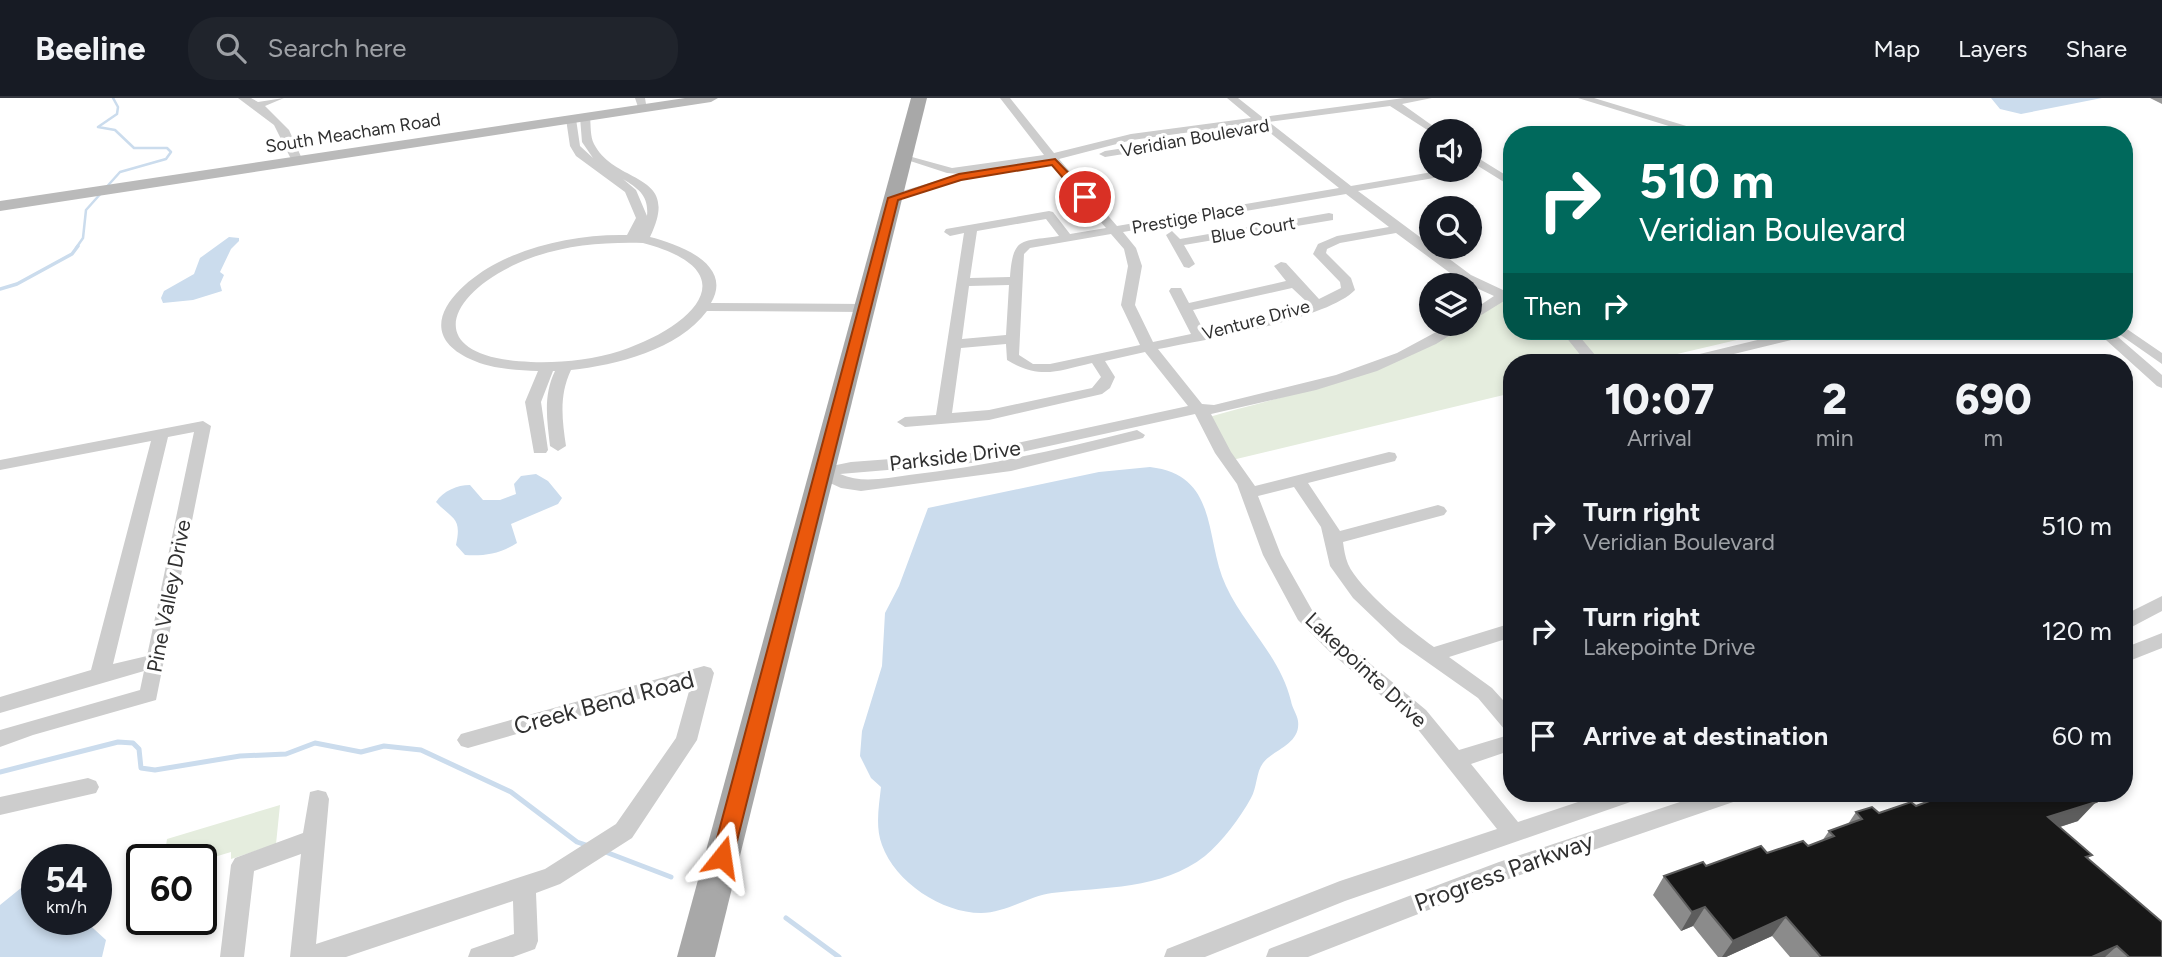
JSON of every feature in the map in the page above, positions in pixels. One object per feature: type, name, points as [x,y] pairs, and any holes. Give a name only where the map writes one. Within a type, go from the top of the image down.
[{"type":"main road","name":"South Meacham Road","points":[[0,206],[578,118],[641,103],[711,98]]},
{"type":"main road","points":[[696,957],[919,98]]},
{"type":"street","points":[[243,98],[272,113],[280,123],[297,161]]},
{"type":"street","points":[[258,105],[279,98]]},
{"type":"street","name":"Lakepointe Drive","points":[[1005,98],[1053,160],[1130,248],[1135,266],[1128,305],[1148,346],[1206,412],[1249,493],[1272,555],[1305,615],[1337,647],[1419,716],[1513,832]]},
{"type":"street","points":[[1233,98],[1466,278],[1503,293]]},
{"type":"street","name":"Veridian Boulevard","points":[[905,156],[951,170],[966,171],[1199,139],[1263,122],[1368,110],[1374,105],[1427,98]]},
{"type":"street","points":[[1566,98],[1660,126]]},
{"type":"street","points":[[1583,98],[1680,126]]},
{"type":"street","points":[[1393,103],[1419,120]]},
{"type":"street","points":[[578,118],[575,146],[580,154],[630,190],[635,198],[642,218],[637,239]]},
{"type":"street","name":"Veridian Boulevard","points":[[893,198],[959,177],[1053,160]]},
{"type":"street","points":[[1482,164],[1503,178]]},
{"type":"street","name":"Prestige Place","points":[[1016,281],[1018,253],[1026,245],[1419,177]]},
{"type":"street","points":[[1042,204],[1069,239]]},
{"type":"street","name":"Blue Court","points":[[1316,206],[1352,237]]},
{"type":"street","points":[[950,232],[1049,215]]},
{"type":"street","name":"Blue Court","points":[[1177,243],[1329,217]]},
{"type":"street","name":"Blue Court","points":[[1165,223],[1189,264]]},
{"type":"street","points":[[943,420],[971,228]]},
{"type":"street","name":"Venture Drive","points":[[1011,339],[1012,357],[1030,368],[1050,368],[1266,322],[1317,305],[1348,290],[1346,281],[1319,254],[1322,247],[1352,237],[1400,229]]},
{"type":"street","points":[[706,303],[710,276],[697,259],[676,247],[637,239],[549,248],[517,258],[478,279],[455,301],[449,311],[448,325],[450,333],[468,353],[509,365],[547,367],[615,357],[659,341],[706,303],[866,303]]},
{"type":"street","points":[[1281,266],[1317,305]]},
{"type":"street","points":[[956,344],[1011,339],[1016,281],[964,282]]},
{"type":"street","points":[[1185,309],[1295,283]]},
{"type":"street","points":[[1176,291],[1199,336]]},
{"type":"street","points":[[1482,311],[1503,299]]},
{"type":"street","name":"Parkside Drive","points":[[822,473],[847,484],[862,486],[1011,466],[1375,369],[1423,348],[1442,336]]},
{"type":"street","points":[[2133,338],[2162,360]]},
{"type":"street","points":[[1576,340],[1587,354]]},
{"type":"street","points":[[1717,354],[1774,340]]},
{"type":"street","points":[[2113,340],[2129,354]]},
{"type":"street","points":[[2133,357],[2162,383]]},
{"type":"street","points":[[905,422],[989,415],[1097,391],[1105,385],[1108,377],[1096,358]]},
{"type":"street","points":[[558,446],[552,399],[554,387],[565,366]]},
{"type":"street","points":[[540,450],[533,402],[547,367]]},
{"type":"street","name":"Pine Valley Drive","points":[[0,465],[202,426],[149,695],[29,728],[0,739]]},
{"type":"street","name":"Pine Valley Drive","points":[[100,675],[161,434]]},
{"type":"street","points":[[1249,493],[1390,457]]},
{"type":"street","points":[[1298,481],[1320,509],[1333,539],[1339,566],[1360,593],[1380,615],[1485,693],[1503,714]]},
{"type":"street","points":[[1333,539],[1438,511]]},
{"type":"street","points":[[2133,619],[2162,603]]},
{"type":"street","points":[[1432,655],[1503,633]]},
{"type":"street","points":[[2133,652],[2162,640]]},
{"type":"street","points":[[0,705],[156,661]]},
{"type":"street","name":"Creek Bend Road","points":[[312,957],[566,871],[624,831],[687,740],[704,673],[468,740]]},
{"type":"street","points":[[1456,760],[1503,744]]},
{"type":"street","points":[[0,806],[88,787]]},
{"type":"street","points":[[302,957],[318,799]]},
{"type":"street","name":"Progress Parkway","points":[[1175,957],[1340,892],[1604,802]]},
{"type":"street","name":"Progress Parkway","points":[[1278,957],[1499,872],[1707,802]]},
{"type":"street","points":[[232,957],[243,865],[312,840]]},
{"type":"street","points":[[480,957],[526,941],[524,886]]},
{"type":"green space","points":[[1503,296],[1503,340],[1737,340],[1677,354],[1503,354],[1503,395],[1228,461],[1206,418],[1343,380],[1423,348],[1441,336],[1482,336],[1482,310]]},
{"type":"green space","points":[[280,805],[276,844],[231,859],[231,852],[217,856],[217,844],[166,844],[167,839]]},
{"type":"water","points":[[1991,98],[2102,98],[2021,114],[2000,109]]},
{"type":"water","points":[[229,237],[239,238],[239,241],[231,249],[220,272],[224,275],[220,284],[222,291],[193,300],[163,303],[161,298],[164,291],[194,274],[200,258]]},
{"type":"water","points":[[1150,467],[1172,473],[1188,482],[1199,496],[1206,512],[1226,586],[1279,670],[1298,721],[1298,729],[1291,741],[1263,763],[1251,798],[1242,814],[1205,856],[1188,867],[1151,881],[1111,888],[1052,893],[990,912],[966,912],[936,901],[909,883],[888,859],[879,831],[881,787],[871,778],[860,756],[862,731],[882,666],[885,613],[899,586],[928,508],[1099,472]]},
{"type":"water","points":[[536,474],[548,481],[562,498],[558,504],[511,524],[517,543],[510,547],[492,554],[465,555],[456,545],[457,524],[436,502],[439,498],[451,489],[470,485],[483,500],[500,500],[516,494],[514,484],[521,476]]},
{"type":"water","points":[[21,888],[21,935],[101,935],[106,940],[102,957],[0,957],[0,905]]},
{"type":"building","points":[[1911,802],[1916,806],[1927,802],[2096,802],[2048,817],[2092,855],[2086,857],[2162,922],[2162,957],[2129,957],[2117,946],[2092,957],[1821,957],[1786,917],[1733,941],[1705,907],[1692,912],[1664,876],[1703,862],[1706,866],[1761,846],[1767,853],[1803,841],[1808,846],[1834,836],[1829,831],[1862,819],[1856,812],[1872,807],[1879,813]]},
{"type":"waterway","points":[[76,248],[83,238],[86,210],[120,172],[166,159],[171,152],[167,148],[134,148],[115,130],[98,127],[117,114],[118,107],[113,98]]},
{"type":"waterway","points":[[0,289],[17,284],[72,254],[78,246]]},
{"type":"waterway","points":[[0,772],[118,742],[133,743],[139,749],[141,768],[155,770],[240,756],[286,754],[315,743],[361,752],[384,746],[421,750],[511,792],[577,842],[589,846]]},
{"type":"waterway","points":[[603,851],[671,877]]},
{"type":"waterway","points":[[786,918],[839,957]]},
{"type":"route","points":[[722,857],[893,198],[959,177],[1055,162],[1085,197]]}]
